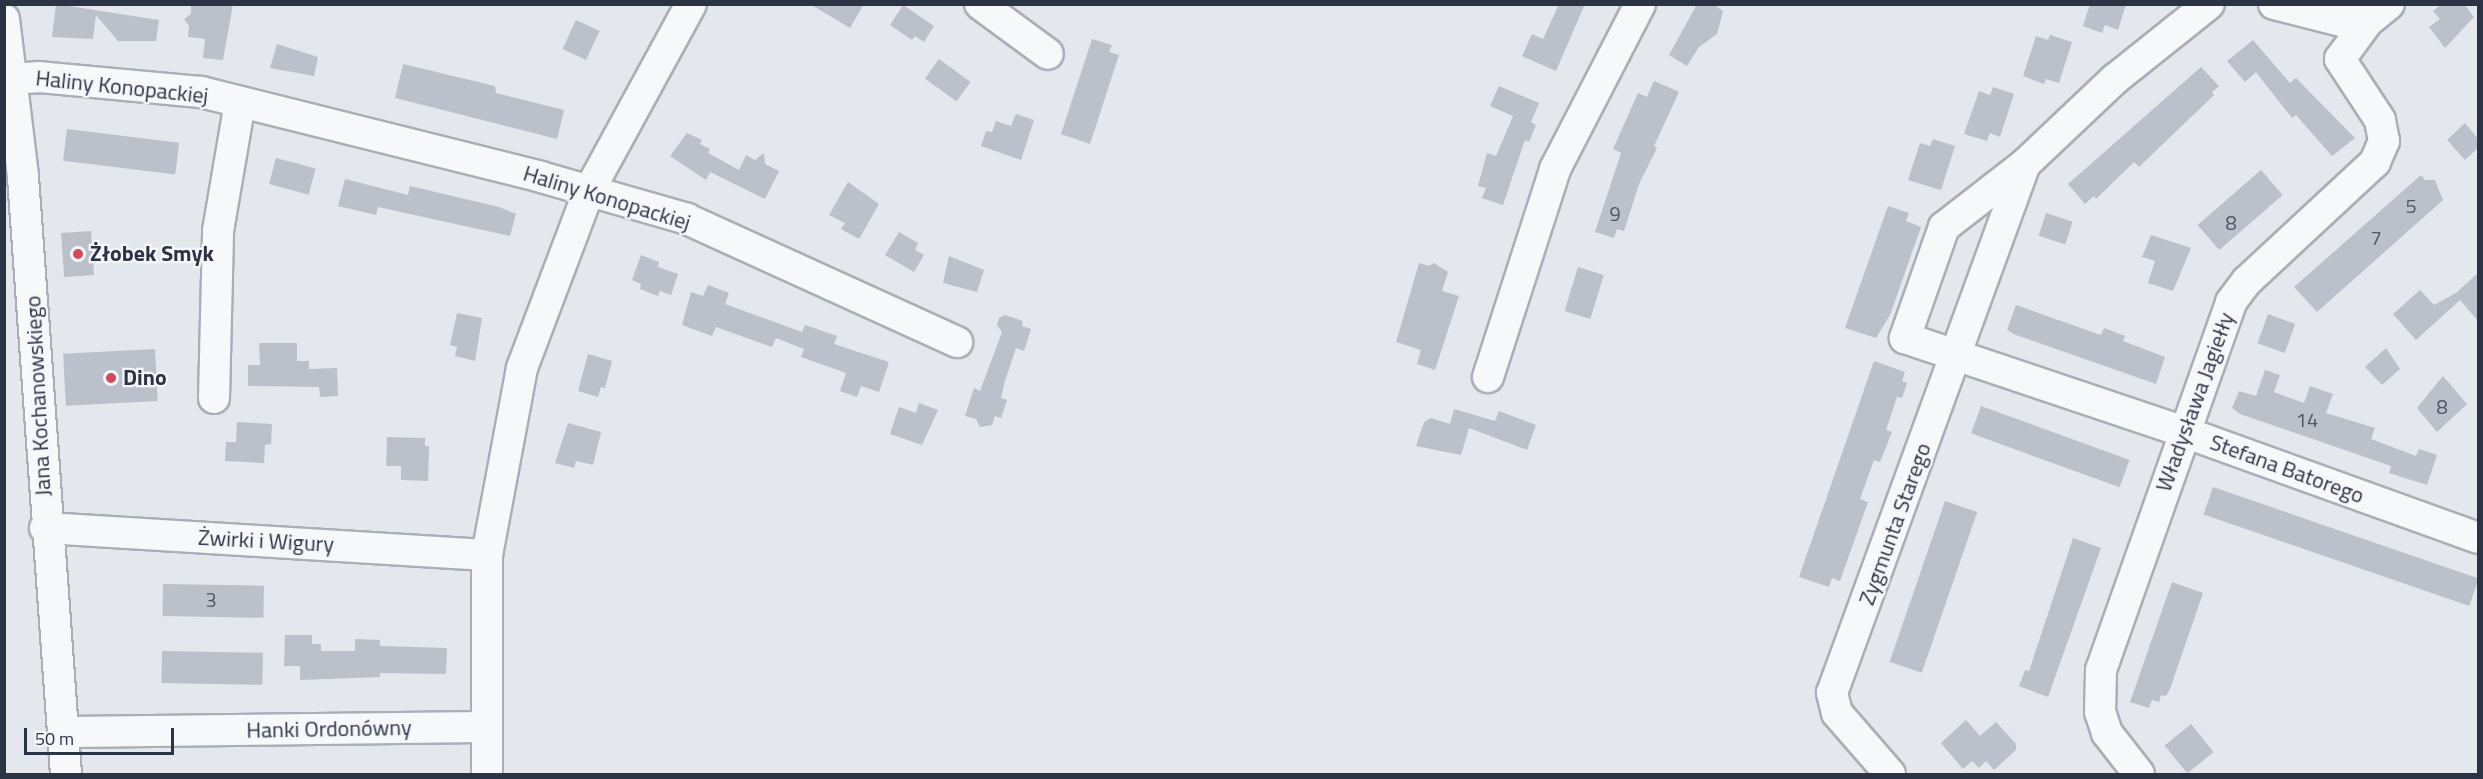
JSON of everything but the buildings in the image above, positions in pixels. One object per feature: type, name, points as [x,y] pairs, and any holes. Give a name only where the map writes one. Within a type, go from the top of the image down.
[{"type":"street","points":[[487,774],[487,555],[522,368],[588,193],[691,4]]},
{"type":"street","points":[[980,4],[1048,54]]},
{"type":"street","points":[[1488,377],[1555,169],[1640,4]]},
{"type":"street","name":"Zygmunta Starego","points":[[1958,354],[1905,338],[1944,227],[2025,164],[2115,79],[2209,4]]},
{"type":"street","points":[[2274,4],[2341,21],[2379,13]]},
{"type":"street","name":"Władysława Jagiełły","points":[[2139,774],[2107,733],[2100,712],[2101,670],[2231,302],[2247,281],[2375,162],[2384,141],[2380,120],[2340,59],[2379,13]]},
{"type":"street","name":"Jana Kochanowskiego","points":[[4,19],[34,316],[45,528],[66,774]]},
{"type":"street","name":"Haliny Konopackiej","points":[[9,79],[39,77],[201,92],[541,177],[588,193],[687,219],[957,342]]},
{"type":"street","name":"Haliny Konopackiej","points":[[214,398],[218,231],[240,102]]},
{"type":"street","name":"Zygmunta Starego","points":[[1890,774],[1837,713],[1832,693],[1958,354],[2025,164]]},
{"type":"street","name":"Stefana Batorego","points":[[1958,354],[2184,432],[2478,538]]},
{"type":"street","name":"Żwirki i Wigury","points":[[45,528],[487,555]]},
{"type":"street","name":"Hanki Ordonówny","points":[[63,732],[487,727]]},
{"type":"place","name":"Żłobek Smyk","points":[[78,254]]},
{"type":"place","name":"Dino","points":[[111,378]]}]
